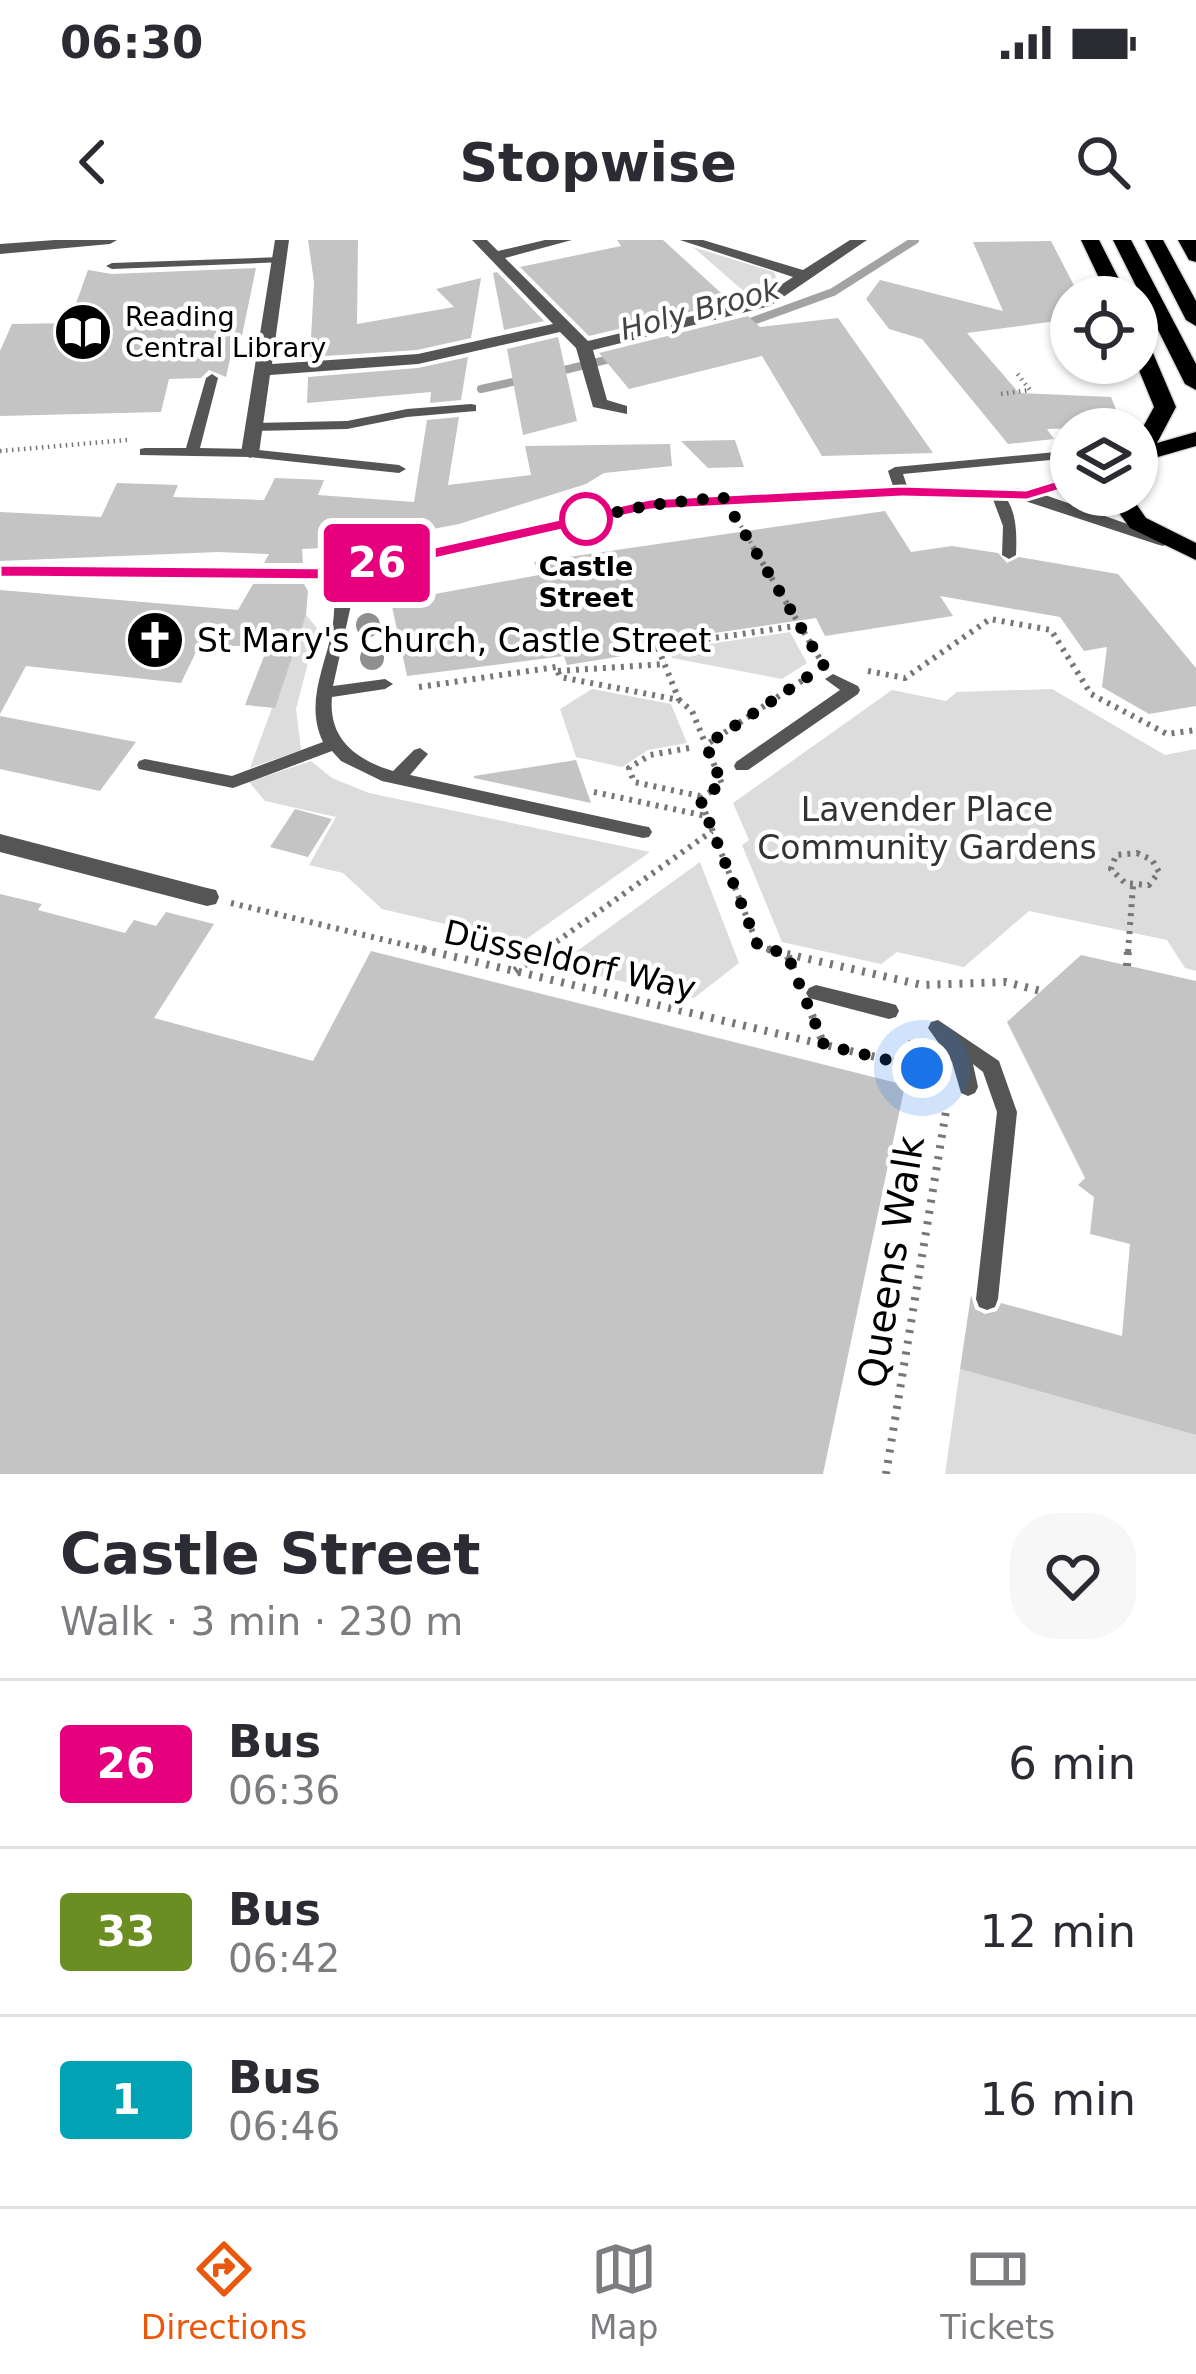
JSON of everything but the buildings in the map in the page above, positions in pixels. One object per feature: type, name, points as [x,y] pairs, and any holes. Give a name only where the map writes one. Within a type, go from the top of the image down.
[{"type":"main road","points":[[1090,240],[1108,276]]},
{"type":"main road","points":[[1122,240],[1196,384]]},
{"type":"main road","points":[[1154,240],[1196,320]]},
{"type":"main road","points":[[1186,240],[1196,256]]},
{"type":"main road","points":[[1156,384],[1166,407],[1158,421]]},
{"type":"main road","points":[[1158,450],[1196,439]]},
{"type":"main road","points":[[1132,516],[1138,524],[1185,550]]},
{"type":"street","points":[[0,249],[110,240]]},
{"type":"street","points":[[250,453],[282,240]]},
{"type":"street","points":[[479,240],[589,359],[599,403],[621,410]]},
{"type":"street","points":[[494,256],[565,240]]},
{"type":"street","points":[[687,240],[806,276]]},
{"type":"street","points":[[589,359],[764,303],[860,240]]},
{"type":"street","points":[[263,370],[418,359],[562,327]]},
{"type":"street","points":[[1027,495],[1050,488]]},
{"type":"street","points":[[0,571],[341,574],[650,505],[723,497],[902,492],[1027,495],[1185,550]]},
{"type":"street","points":[[0,842],[208,897]]},
{"type":"lane","points":[[112,266],[281,260]]},
{"type":"lane","points":[[192,452],[212,378]]},
{"type":"lane","points":[[254,427],[347,425],[406,413],[471,408]]},
{"type":"lane","points":[[145,452],[250,453],[399,469]]},
{"type":"lane","points":[[902,492],[895,471],[1050,457]]},
{"type":"lane","points":[[998,494],[1010,526],[1009,555]]},
{"type":"lane","points":[[341,574],[346,595],[325,693],[323,732],[351,763],[397,778],[643,832]]},
{"type":"lane","points":[[742,766],[852,690],[828,670]]},
{"type":"lane","points":[[325,693],[385,684]]},
{"type":"lane","points":[[145,765],[233,782],[331,745]]},
{"type":"lane","points":[[397,778],[420,754]]},
{"type":"lane","points":[[809,997],[889,1011]]},
{"type":"lane","points":[[968,1087],[962,1060],[938,1028],[992,1067],[1007,1112],[987,1299]]},
{"type":"path","points":[[1001,394],[1030,390],[1016,372]]},
{"type":"path","points":[[0,451],[151,438],[145,452]]},
{"type":"path","points":[[706,745],[828,670],[723,497]]},
{"type":"path","points":[[866,671],[905,678],[990,619],[1010,622],[1051,630],[1091,694],[1167,734],[1196,730]]},
{"type":"path","points":[[628,651],[802,625]]},
{"type":"path","points":[[658,647],[722,784],[700,799],[758,946],[922,986],[1006,982],[1041,991]]},
{"type":"path","points":[[558,671],[665,664]]},
{"type":"path","points":[[419,687],[556,667],[560,677],[680,700]]},
{"type":"path","points":[[689,748],[650,754],[629,768],[634,782],[703,797]]},
{"type":"path","points":[[593,792],[706,816]]},
{"type":"path","points":[[514,971],[712,831]]},
{"type":"path","points":[[1122,852],[1145,856],[1159,872],[1155,882],[1132,886],[1111,869],[1112,859],[1122,852]]},
{"type":"path","points":[[1127,966],[1132,886]]},
{"type":"path","name":"Düsseldorf Way","points":[[208,897],[922,1068]]},
{"type":"path","points":[[787,954],[809,997],[824,1045]]},
{"type":"path","points":[[717,1034],[721,1020]]},
{"type":"path","name":"Queens Walk","points":[[889,1473],[948,1100],[922,1068]]},
{"type":"green space","points":[[693,247],[774,272],[778,281],[748,295]]},
{"type":"green space","points":[[306,615],[317,628],[296,709],[301,750],[250,768]]},
{"type":"green space","points":[[790,632],[807,663],[782,679],[672,658],[669,650]]},
{"type":"green space","points":[[592,689],[671,704],[687,743],[648,750],[622,767],[576,757],[560,709]]},
{"type":"green space","name":"Lavender Place Community Gardens","points":[[1052,689],[1165,755],[1196,749],[1196,971],[1185,968],[1167,940],[1029,911],[964,967],[897,952],[881,964],[782,942],[742,845],[749,840],[733,803],[892,690],[946,701],[957,692]]},
{"type":"green space","points":[[311,761],[332,778],[369,793],[650,852],[522,942],[382,909],[343,873],[309,865],[336,817],[265,801],[249,782]]},
{"type":"green space","points":[[700,862],[739,963],[694,998],[565,968],[570,956]]},
{"type":"green space","points":[[960,1369],[1196,1435],[1196,1474],[945,1474]]},
{"type":"waterway","name":"Holy Brook","points":[[742,325],[833,292],[915,240]]},
{"type":"waterway","name":"Holy Brook","points":[[556,372],[614,358]]},
{"type":"waterway","name":"Holy Brook","points":[[481,389],[526,379]]},
{"type":"bus line","name":"26","points":[[0,571],[341,574],[650,505],[723,497],[902,492],[1027,495],[1050,488]]},
{"type":"place","name":"Reading Central Library","points":[[83,332]]},
{"type":"place","name":"Castle Street","points":[[586,519]]},
{"type":"place","name":"St Mary's Church, Castle Street","points":[[155,640]]},
{"type":"route","points":[[586,519],[570,522],[650,505],[723,497],[802,625],[824,666],[706,745],[722,784],[700,799],[758,946],[787,954],[824,1045],[922,1068]]}]
